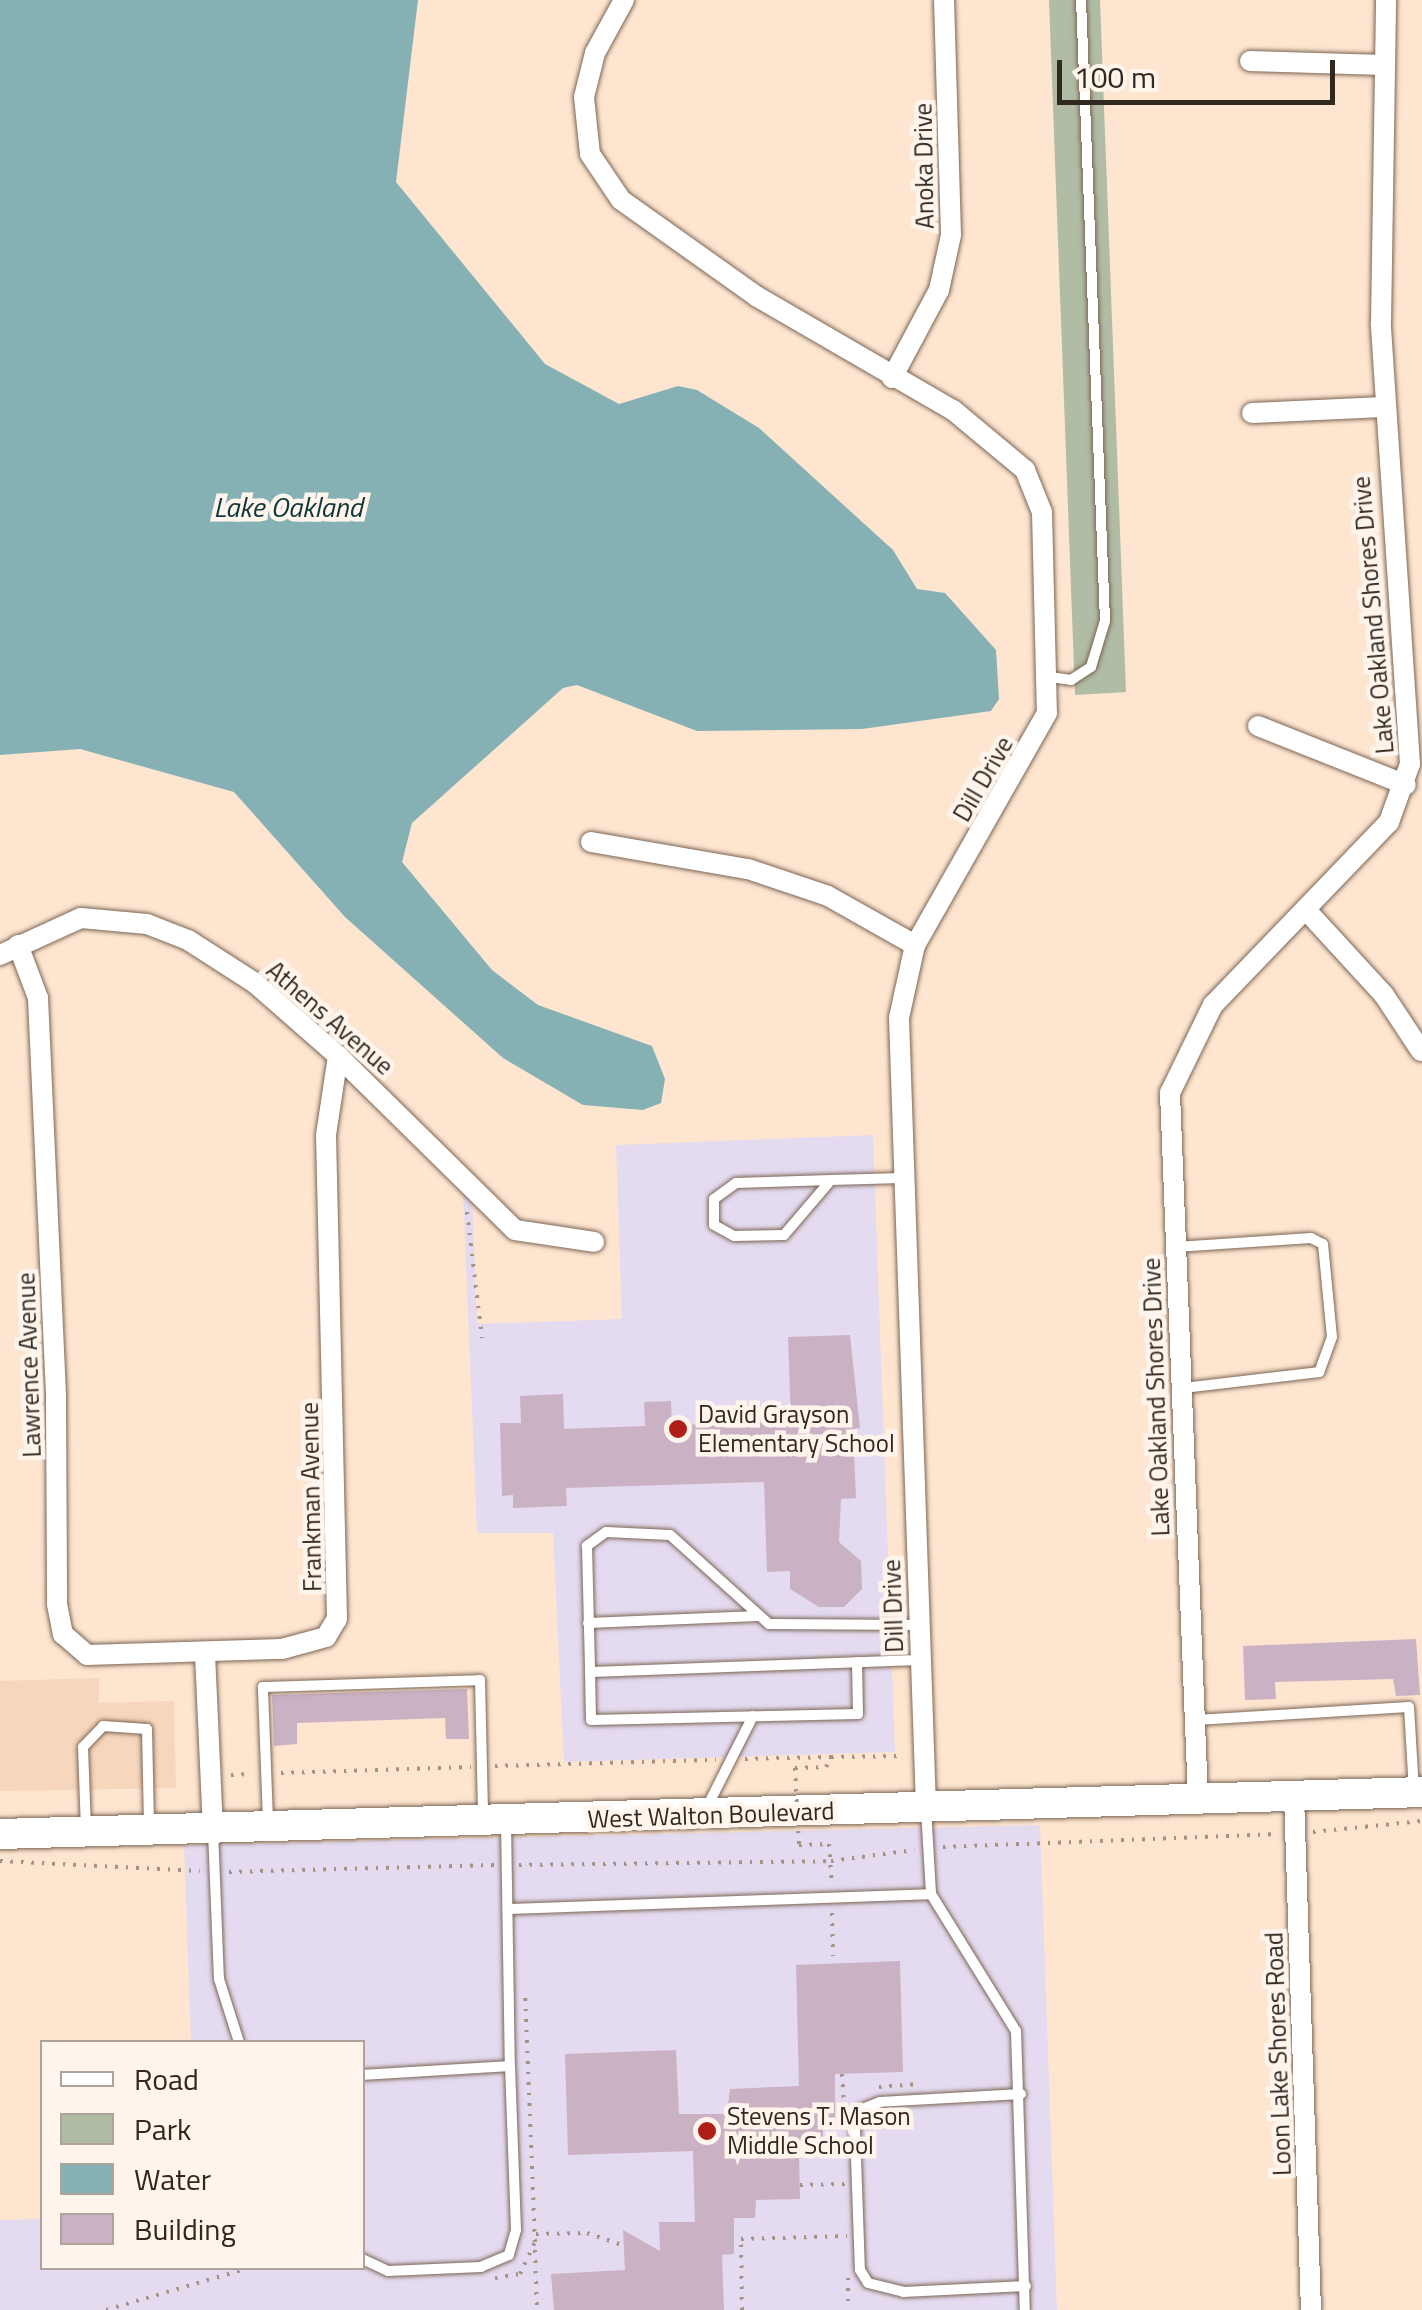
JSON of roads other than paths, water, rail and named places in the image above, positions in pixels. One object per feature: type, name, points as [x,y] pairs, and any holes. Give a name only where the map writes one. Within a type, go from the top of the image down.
[{"type":"main road","name":"West Walton Boulevard","points":[[0,1834],[1294,1796],[1419,1802]]},
{"type":"street","name":"Dill Drive","points":[[624,0],[595,54],[584,98],[590,154],[601,176],[642,221],[1008,451],[1035,486],[1046,551],[1050,677],[1040,728],[915,944],[899,1018],[926,1808]]},
{"type":"street","name":"Anoka Drive","points":[[892,378],[939,290],[951,235],[944,0]]},
{"type":"street","name":"Lake Oakland Shores Drive","points":[[1198,1799],[1170,1093],[1213,1005],[1388,822],[1406,785],[1410,712],[1384,408],[1386,0]]},
{"type":"street","points":[[1250,61],[1383,66]]},
{"type":"street","points":[[1252,413],[1384,408]]},
{"type":"street","points":[[1258,726],[1406,785]]},
{"type":"street","points":[[591,842],[767,875],[828,896],[915,944]]},
{"type":"street","points":[[1306,911],[1384,995],[1421,1051]]},
{"type":"street","name":"Athens Avenue","points":[[9,950],[80,918],[148,924],[256,983],[338,1056],[515,1230],[594,1242]]},
{"type":"street","name":"Lawrence Avenue","points":[[9,950],[38,998],[63,1634],[87,1654],[206,1654]]},
{"type":"street","name":"Frankman Avenue","points":[[206,1654],[311,1644],[337,1620],[326,1135],[338,1056]]},
{"type":"street","points":[[206,1654],[213,1830]]},
{"type":"street","name":"Loon Lake Shores Road","points":[[1294,1796],[1311,2310]]},
{"type":"lane","points":[[1050,677],[1071,680],[1091,667],[1105,621],[1081,0]]},
{"type":"lane","points":[[830,1180],[784,1235],[734,1236],[714,1225],[714,1200],[723,1188],[830,1180],[902,1178]]},
{"type":"lane","points":[[1175,1248],[1311,1238],[1323,1244],[1332,1336],[1319,1372],[1181,1388]]},
{"type":"lane","points":[[857,1662],[858,1714],[591,1720],[588,1546],[596,1535],[630,1530],[670,1535],[759,1616],[784,1628],[919,1625]]},
{"type":"lane","points":[[588,1622],[759,1616]]},
{"type":"lane","points":[[590,1672],[920,1660]]},
{"type":"lane","points":[[268,1828],[263,1686],[480,1680],[482,1766],[506,1865],[516,2230],[509,2255],[481,2267],[388,2271],[365,2260]]},
{"type":"lane","points":[[1194,1720],[1409,1707],[1419,1802]]},
{"type":"lane","points":[[702,1816],[753,1716]]},
{"type":"lane","points":[[86,1833],[83,1747],[103,1726],[140,1725],[147,1729],[149,1831]]},
{"type":"lane","points":[[926,1808],[931,1894],[1003,1999],[1016,2031],[1026,2310]]},
{"type":"lane","points":[[213,1830],[219,1979],[238,2040]]},
{"type":"lane","points":[[508,1910],[931,1894]]},
{"type":"lane","points":[[365,2075],[510,2066]]},
{"type":"lane","points":[[1021,2094],[880,2102],[860,2110],[855,2129],[860,2270],[868,2283],[904,2292],[1026,2286]]},
{"type":"water","name":"Lake Oakland","points":[[0,0],[418,0],[396,182],[545,364],[619,404],[678,386],[697,390],[759,428],[893,550],[917,589],[945,593],[996,650],[999,699],[991,711],[862,729],[697,731],[577,685],[563,688],[412,823],[402,862],[492,970],[538,1005],[652,1046],[665,1079],[661,1103],[643,1110],[583,1105],[503,1058],[345,917],[234,792],[80,749],[0,755]]},
{"type":"place","name":"David Grayson Elementary School","points":[[678,1429]]},
{"type":"place","name":"Stevens T. Mason Middle School","points":[[707,2131]]}]
